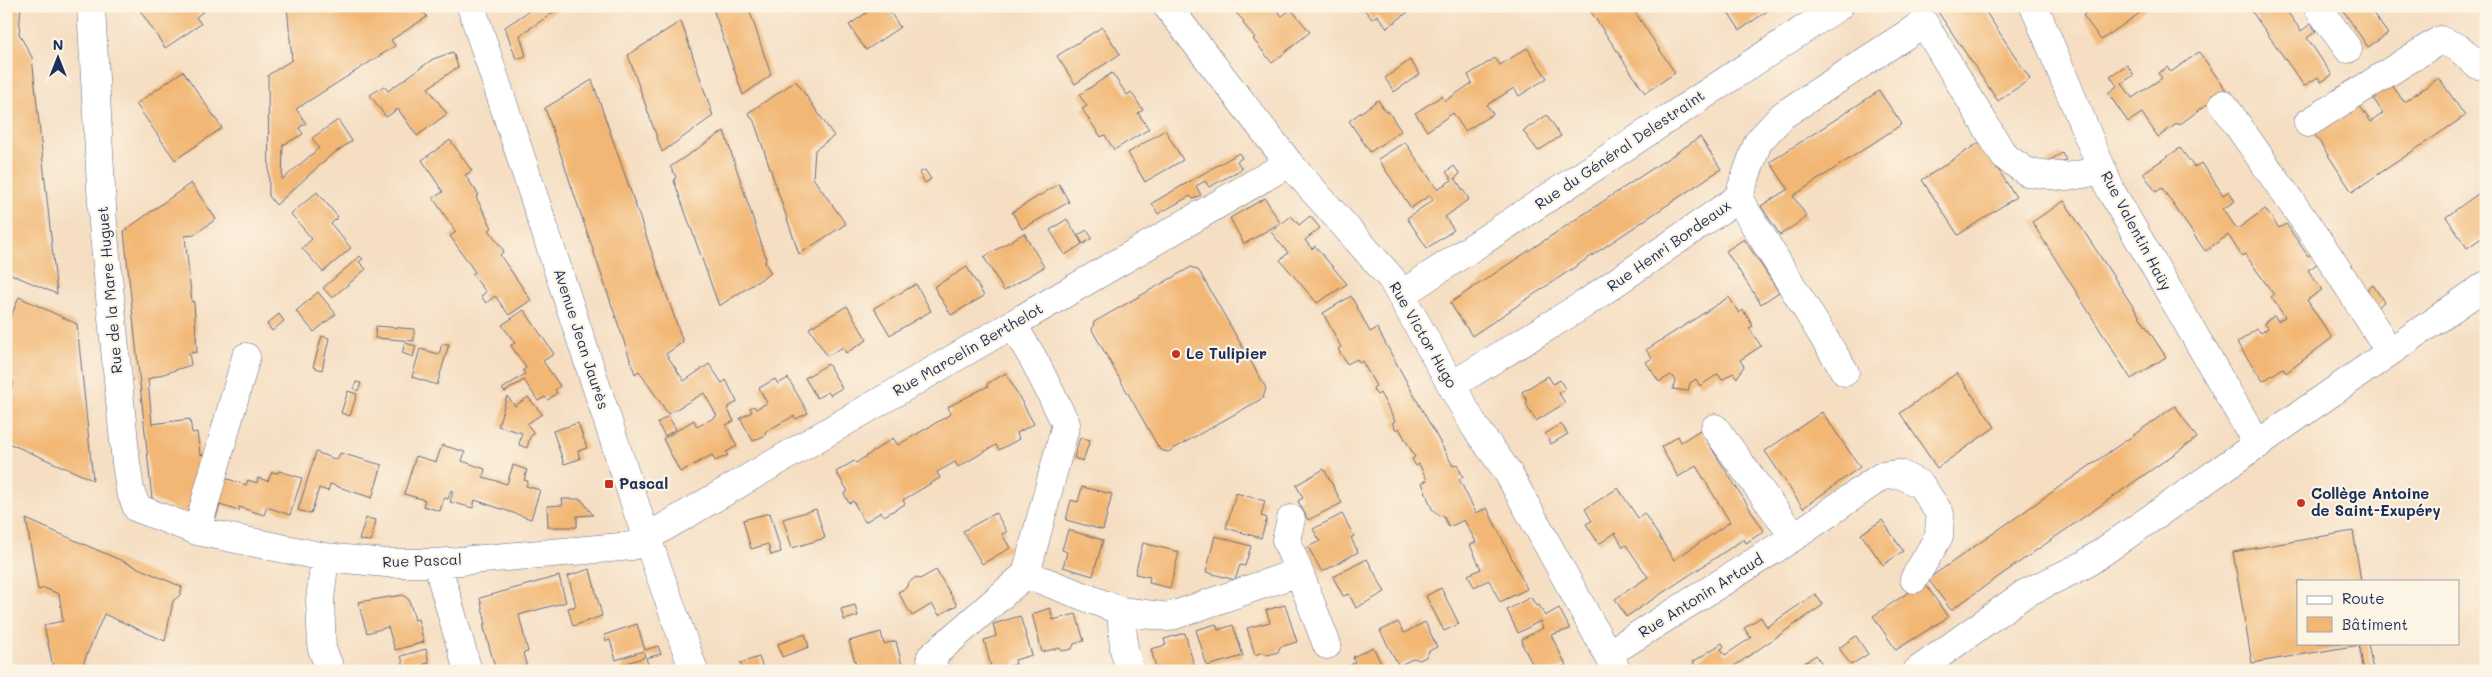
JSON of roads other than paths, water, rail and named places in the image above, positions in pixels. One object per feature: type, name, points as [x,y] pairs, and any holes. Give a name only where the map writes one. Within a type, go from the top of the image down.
[{"type":"street","name":"Rue de la Mare Huguet","points":[[91,6],[103,224],[130,490],[137,508],[197,531]]},
{"type":"street","name":"Avenue Jean Jaurès","points":[[471,6],[694,671]]},
{"type":"street","name":"Rue du Général Delestraint","points":[[1402,294],[1839,6]]},
{"type":"street","name":"Rue Valentin Haüy","points":[[2034,6],[2111,191],[2258,445]]},
{"type":"street","points":[[2317,6],[2348,49]]},
{"type":"street","name":"Rue Victor Hugo","points":[[1179,10],[1289,163],[1391,278],[1402,294],[1475,427],[1507,471],[1612,662]]},
{"type":"street","name":"Rue Henri Bordeaux","points":[[1452,385],[1583,305],[1738,198],[1758,142],[1783,115],[1924,23],[2004,156],[2028,172],[2067,177],[2103,170]]},
{"type":"street","points":[[2308,123],[2440,40],[2459,48],[2477,65],[2486,59]]},
{"type":"street","points":[[2223,104],[2330,258],[2390,352]]},
{"type":"street","name":"Rue Marcelin Berthelot","points":[[648,538],[1289,163]]},
{"type":"street","points":[[1738,198],[1845,372]]},
{"type":"street","points":[[1917,671],[2024,594],[2084,565],[2486,285]]},
{"type":"street","points":[[935,671],[931,658],[1026,574],[1066,424],[1034,360],[1013,324]]},
{"type":"street","points":[[197,531],[246,357]]},
{"type":"street","points":[[1715,428],[1794,537]]},
{"type":"street","name":"Rue Antonin Artaud","points":[[1612,662],[1882,476],[1900,474],[1921,485],[1940,514],[1939,536],[1914,579]]},
{"type":"street","points":[[1291,519],[1286,540],[1327,645]]},
{"type":"street","name":"Rue Pascal","points":[[197,531],[326,557],[386,564],[437,563],[632,546],[648,538]]},
{"type":"street","points":[[326,557],[321,586],[322,650],[331,671]]},
{"type":"street","points":[[437,563],[468,671]]},
{"type":"street","points":[[1026,574],[1121,611],[1169,617],[1299,572]]},
{"type":"street","points":[[1121,611],[1124,649],[1130,671]]},
{"type":"place","name":"Le Tulipier","points":[[1176,354]]},
{"type":"place","name":"Pascal","points":[[609,484]]},
{"type":"place","name":"Collège Antoine de Saint-Exupéry","points":[[2301,503]]}]
